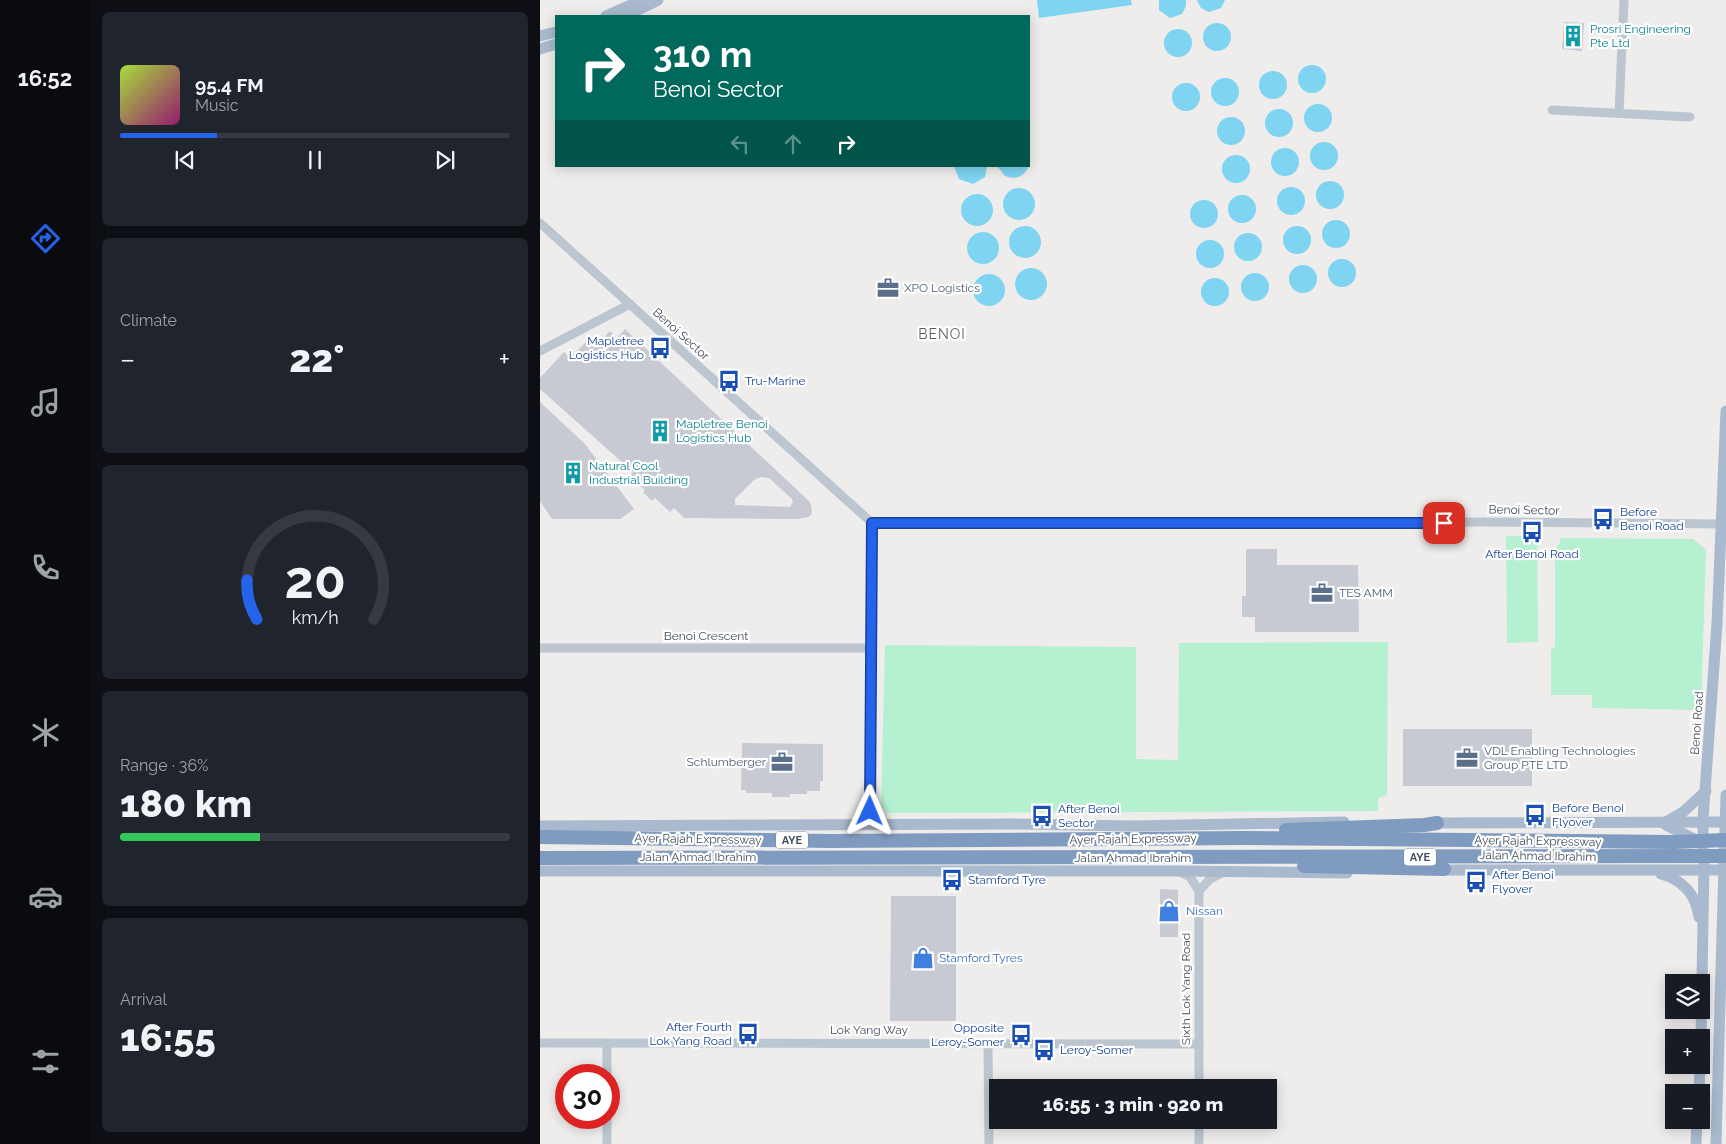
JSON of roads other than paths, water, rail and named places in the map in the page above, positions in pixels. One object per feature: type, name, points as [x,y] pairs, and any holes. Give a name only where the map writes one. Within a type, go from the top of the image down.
[{"type":"highway","points":[[1244,838],[1253,833],[1293,829],[1404,826],[1437,823]]},
{"type":"highway","name":"Ayer Rajah Expressway","points":[[540,837],[829,841],[1244,838],[1674,842],[1717,853]]},
{"type":"highway","name":"Ayer Rajah Expressway","points":[[540,858],[836,856],[1674,857],[1717,853]]},
{"type":"highway","points":[[1166,857],[1225,863],[1444,869]]},
{"type":"highway","points":[[540,864],[556,859]]},
{"type":"main road","points":[[608,15],[642,0]]},
{"type":"main road","points":[[628,15],[658,0]]},
{"type":"main road","points":[[540,36],[555,32]]},
{"type":"main road","points":[[540,48],[555,44]]},
{"type":"main road","name":"Benoi Road","points":[[1716,1144],[1719,1055],[1723,1016],[1723,943],[1717,853],[1703,823],[1721,622],[1726,411]]},
{"type":"main road","points":[[1662,823],[1683,812],[1706,791]]},
{"type":"main road","name":"Benoi Road","points":[[1701,1029],[1704,954],[1717,853],[1725,822],[1726,795]]},
{"type":"main road","points":[[540,826],[1016,824],[1132,826],[1310,822],[1725,822]]},
{"type":"main road","points":[[1662,823],[1684,832],[1717,853]]},
{"type":"main road","points":[[1669,871],[1717,853]]},
{"type":"main road","name":"Jalan Ahmad Ibrahim","points":[[540,871],[1177,871],[1318,874],[1444,869],[1669,871],[1717,853]]},
{"type":"main road","points":[[1652,871],[1673,878],[1690,892],[1698,911],[1704,954]]},
{"type":"main road","points":[[1723,943],[1726,925]]},
{"type":"main road","points":[[1696,1144],[1697,1129]]},
{"type":"street","points":[[1619,113],[1624,0]]},
{"type":"street","points":[[1552,110],[1690,117]]},
{"type":"street","name":"Benoi Sector","points":[[540,223],[872,523],[1484,522],[1724,524]]},
{"type":"street","points":[[540,351],[630,304]]},
{"type":"street","points":[[872,523],[870,811],[874,820],[882,826]]},
{"type":"street","name":"Benoi Crescent","points":[[540,648],[872,648]]},
{"type":"street","points":[[859,826],[870,811]]},
{"type":"street","points":[[1177,871],[1190,877],[1199,891],[1210,879],[1223,872]]},
{"type":"street","name":"Sixth Lok Yang Road","points":[[1199,891],[1199,1079]]},
{"type":"street","name":"Lok Yang Way","points":[[540,1043],[1199,1044]]},
{"type":"street","points":[[607,1043],[607,1064]]},
{"type":"street","points":[[988,1044],[989,1144]]},
{"type":"street","points":[[1719,1055],[1726,1045]]},
{"type":"street","points":[[606,1129],[606,1144]]},
{"type":"street","points":[[1199,1129],[1199,1144]]},
{"type":"water","points":[[1037,0],[1131,0],[1132,5],[1039,18]]},
{"type":"water","points":[[1159,0],[1186,0],[1186,6],[1182,14],[1170,18],[1159,10]]},
{"type":"water","points":[[1197,0],[1225,0],[1221,8],[1209,12],[1201,8]]},
{"type":"water","points":[[1217,23],[1227,27],[1231,37],[1227,47],[1217,51],[1207,47],[1203,37],[1207,27]]},
{"type":"water","points":[[1178,29],[1188,33],[1192,43],[1188,53],[1178,57],[1168,53],[1164,43],[1168,33]]},
{"type":"water","points":[[1312,65],[1322,69],[1326,79],[1322,89],[1312,93],[1302,89],[1298,79],[1302,69]]},
{"type":"water","points":[[1273,71],[1283,75],[1287,85],[1283,95],[1273,99],[1263,95],[1259,85],[1263,75]]},
{"type":"water","points":[[1225,78],[1235,82],[1239,92],[1235,102],[1225,106],[1215,102],[1211,92],[1215,82]]},
{"type":"water","points":[[1186,83],[1196,87],[1200,97],[1196,107],[1186,111],[1176,107],[1172,97],[1176,87]]},
{"type":"water","points":[[1318,104],[1328,108],[1332,118],[1328,128],[1318,132],[1308,128],[1304,118],[1308,108]]},
{"type":"water","points":[[1279,109],[1289,113],[1293,123],[1289,133],[1279,137],[1269,133],[1265,123],[1269,113]]},
{"type":"water","points":[[1231,117],[1241,121],[1245,131],[1241,141],[1231,145],[1221,141],[1217,131],[1221,121]]},
{"type":"water","points":[[1324,142],[1334,146],[1338,156],[1334,166],[1324,170],[1314,166],[1310,156],[1314,146]]},
{"type":"water","points":[[1285,148],[1295,152],[1299,162],[1295,172],[1285,176],[1275,172],[1271,162],[1275,152]]},
{"type":"water","points":[[1236,155],[1246,159],[1250,169],[1246,179],[1236,183],[1226,179],[1222,169],[1226,159]]},
{"type":"water","points":[[954,167],[987,167],[985,177],[973,184],[959,179]]},
{"type":"water","points":[[998,167],[1028,167],[1019,177],[1005,176]]},
{"type":"water","points":[[1330,181],[1340,185],[1344,195],[1340,205],[1330,209],[1320,205],[1316,195],[1320,185]]},
{"type":"water","points":[[1291,187],[1301,191],[1305,201],[1301,211],[1291,215],[1281,211],[1277,201],[1281,191]]},
{"type":"water","points":[[1019,188],[1031,192],[1035,204],[1031,216],[1019,220],[1007,216],[1003,204],[1007,192]]},
{"type":"water","points":[[977,194],[989,198],[993,210],[989,222],[977,226],[965,222],[961,210],[965,198]]},
{"type":"water","points":[[1242,195],[1252,199],[1256,209],[1252,219],[1242,223],[1232,219],[1228,209],[1232,199]]},
{"type":"water","points":[[1204,200],[1214,204],[1218,214],[1214,224],[1204,228],[1194,224],[1190,214],[1194,204]]},
{"type":"water","points":[[1336,220],[1346,224],[1350,234],[1346,244],[1336,248],[1326,244],[1322,234],[1326,224]]},
{"type":"water","points":[[1025,226],[1037,230],[1041,242],[1037,254],[1025,258],[1013,254],[1009,242],[1013,230]]},
{"type":"water","points":[[1297,226],[1307,230],[1311,240],[1307,250],[1297,254],[1287,250],[1283,240],[1287,230]]},
{"type":"water","points":[[983,232],[995,236],[999,248],[995,260],[983,264],[971,260],[967,248],[971,236]]},
{"type":"water","points":[[1248,233],[1258,237],[1262,247],[1258,257],[1248,261],[1238,257],[1234,247],[1238,237]]},
{"type":"water","points":[[1210,240],[1220,244],[1224,254],[1220,264],[1210,268],[1200,264],[1196,254],[1200,244]]},
{"type":"water","points":[[1342,259],[1352,263],[1356,273],[1352,283],[1342,287],[1332,283],[1328,273],[1332,263]]},
{"type":"water","points":[[1303,265],[1313,269],[1317,279],[1313,289],[1303,293],[1293,289],[1289,279],[1293,269]]},
{"type":"water","points":[[1031,268],[1043,272],[1047,284],[1043,296],[1031,300],[1019,296],[1015,284],[1019,272]]},
{"type":"water","points":[[1255,273],[1265,277],[1269,287],[1265,297],[1255,301],[1245,297],[1241,287],[1245,277]]},
{"type":"water","points":[[989,274],[1001,278],[1005,290],[1001,302],[989,306],[977,302],[973,290],[977,278]]},
{"type":"water","points":[[1215,278],[1225,282],[1229,292],[1225,302],[1215,306],[1205,302],[1201,292],[1205,282]]},
{"type":"place","name":"Prosri Engineering Pte Ltd","points":[[1573,36]]},
{"type":"place","name":"XPO Logistics","points":[[888,288]]},
{"type":"place","name":"Mapletree Logistics Hub","points":[[660,348]]},
{"type":"place","name":"Tru-Marine","points":[[729,381]]},
{"type":"place","name":"Mapletree Benoi Logistics Hub","points":[[660,431]]},
{"type":"place","name":"Natural Cool Industrial Building","points":[[573,473]]},
{"type":"place","name":"Before Benoi Road","points":[[1603,519]]},
{"type":"place","name":"After Benoi Road","points":[[1532,532]]},
{"type":"place","name":"TES AMM","points":[[1322,593]]},
{"type":"place","name":"VDL Enabling Technologies Group PTE LTD","points":[[1467,758]]},
{"type":"place","name":"Schlumberger","points":[[782,762]]},
{"type":"place","name":"Before Benoi Flyover","points":[[1535,815]]},
{"type":"place","name":"After Benoi Sector","points":[[1042,816]]},
{"type":"place","name":"Stamford Tyre","points":[[952,880]]},
{"type":"place","name":"After Benoi Flyover","points":[[1476,882]]},
{"type":"place","name":"Nissan","points":[[1169,911]]},
{"type":"place","name":"Stamford Tyres","points":[[923,958]]},
{"type":"place","name":"After Fourth Lok Yang Road","points":[[748,1034]]},
{"type":"place","name":"Opposite Leroy-Somer","points":[[1021,1035]]},
{"type":"place","name":"Leroy-Somer","points":[[1044,1050]]},
{"type":"district","name":"BENOI","points":[[942,334]]}]
